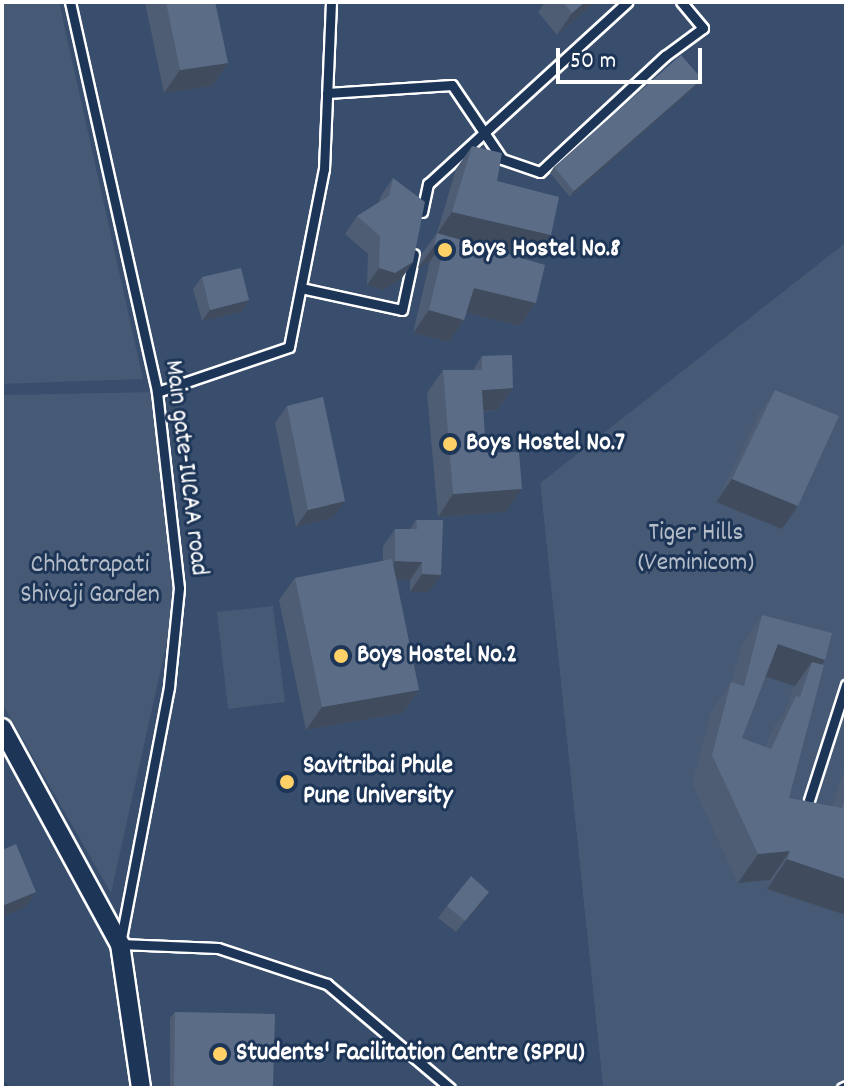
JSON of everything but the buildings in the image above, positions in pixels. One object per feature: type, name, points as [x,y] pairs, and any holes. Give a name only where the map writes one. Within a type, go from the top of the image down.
[{"type":"street","points":[[2,728],[120,944],[141,1088]]},
{"type":"lane","name":"Main gate-IUCAA road","points":[[70,2],[157,392],[179,588],[169,687],[120,944]]},
{"type":"lane","points":[[157,392],[289,347],[324,169],[331,2]]},
{"type":"lane","points":[[419,226],[428,184],[627,2]]},
{"type":"lane","points":[[327,93],[452,85],[502,159],[540,172],[665,56],[703,28],[681,2]]},
{"type":"lane","points":[[301,288],[402,310],[416,240]]},
{"type":"lane","points":[[809,800],[846,685]]},
{"type":"lane","points":[[120,944],[218,948],[327,984],[450,1088]]},
{"type":"shaded area","name":"Savitribai Phule Pune University","points":[[2,2],[846,2],[846,242],[540,483],[603,1088],[12,1088],[2,1080]]},
{"type":"green space","points":[[2,2],[59,2],[143,379],[2,384]]},
{"type":"green space","name":"Tiger Hills (Veminicom)","points":[[846,242],[846,1086],[603,1088],[540,483]]},
{"type":"green space","name":"Chhatrapati Shivaji Garden","points":[[157,392],[179,588],[111,893],[2,703],[2,395]]},
{"type":"green space","points":[[273,606],[285,702],[228,709],[217,612]]},
{"type":"place","name":"Boys Hostel No.8","points":[[445,250]]},
{"type":"place","name":"Boys Hostel No.7","points":[[450,444]]},
{"type":"place","name":"Boys Hostel No.2","points":[[341,656]]},
{"type":"place","name":"Savitribai Phule Pune University","points":[[287,782]]},
{"type":"place","name":"Students' Facilitation Centre (SPPU)","points":[[220,1054]]}]
